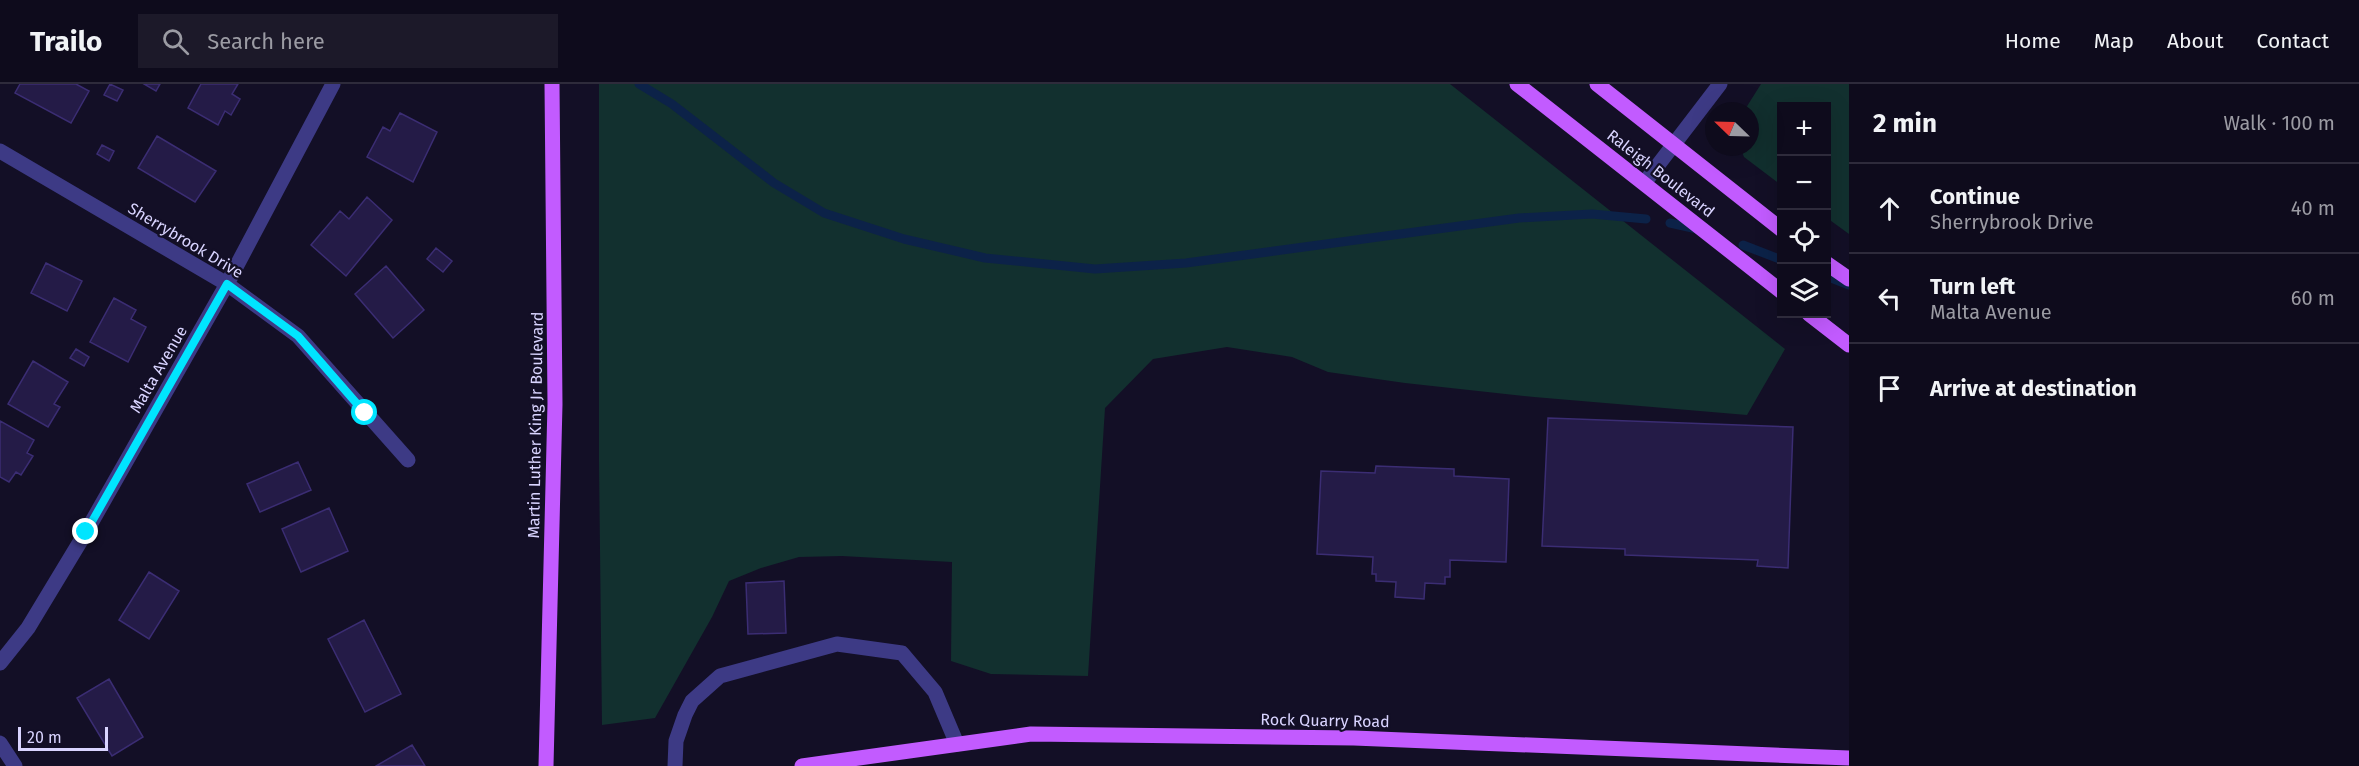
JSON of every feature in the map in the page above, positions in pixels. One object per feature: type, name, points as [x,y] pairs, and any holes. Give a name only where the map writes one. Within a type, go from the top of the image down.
[{"type":"main road","name":"Martin Luther King Jr Boulevard","points":[[546,766],[555,404],[552,84]]},
{"type":"main road","name":"Raleigh Boulevard","points":[[1517,84],[1645,182],[1777,288]]},
{"type":"main road","name":"Raleigh Boulevard","points":[[1597,84],[1777,226]]},
{"type":"main road","points":[[1828,264],[1849,279]]},
{"type":"main road","points":[[1814,318],[1849,345]]},
{"type":"main road","name":"Rock Quarry Road","points":[[801,766],[1031,734],[1354,738],[1849,758]]},
{"type":"street","name":"Malta Avenue","points":[[0,663],[28,628],[227,284],[333,84]]},
{"type":"street","points":[[1645,182],[1720,84]]},
{"type":"street","name":"Sherrybrook Drive","points":[[0,152],[227,284],[298,336],[408,460]]},
{"type":"street","points":[[675,766],[676,741],[692,701],[720,676],[837,644],[902,653],[935,692],[957,744]]},
{"type":"street","points":[[0,742],[15,766]]},
{"type":"green space","points":[[599,84],[1450,84],[1785,349],[1747,415],[1534,397],[1405,383],[1328,372],[1292,357],[1227,347],[1153,359],[1105,408],[1088,676],[991,674],[951,661],[952,562],[842,556],[799,557],[761,568],[729,581],[712,617],[655,718],[602,725]]},
{"type":"green space","points":[[1761,84],[1849,84],[1849,234],[1831,221],[1831,102],[1777,102],[1777,182],[1744,156],[1759,156],[1759,102],[1750,102]]},
{"type":"building","points":[[20,84],[76,84],[89,91],[71,123],[15,93]]},
{"type":"building","points":[[110,84],[123,90],[117,101],[104,95]]},
{"type":"building","points":[[144,84],[160,84],[156,91]]},
{"type":"building","points":[[201,84],[238,84],[232,94],[240,99],[231,115],[225,111],[218,125],[188,108]]},
{"type":"building","points":[[400,113],[437,132],[413,182],[367,157],[383,127],[390,131]]},
{"type":"building","points":[[157,136],[216,171],[195,202],[138,168]]},
{"type":"building","points":[[102,145],[114,151],[109,161],[97,154]]},
{"type":"building","points":[[367,197],[392,220],[346,276],[311,245],[340,211],[349,219]]},
{"type":"building","points":[[436,248],[452,261],[443,272],[427,259]]},
{"type":"building","points":[[46,263],[82,281],[67,311],[31,293]]},
{"type":"building","points":[[386,266],[424,310],[393,338],[355,294]]},
{"type":"building","points":[[114,298],[136,310],[131,319],[146,327],[128,362],[90,342]]},
{"type":"building","points":[[76,349],[89,357],[84,366],[70,358]]},
{"type":"building","points":[[33,361],[68,382],[54,404],[60,407],[48,427],[8,404]]},
{"type":"building","points":[[1548,418],[1793,427],[1788,568],[1757,566],[1758,560],[1625,555],[1625,549],[1542,546]]},
{"type":"building","points":[[0,421],[34,440],[27,453],[33,456],[21,475],[16,472],[9,482],[0,477]]},
{"type":"building","points":[[298,462],[311,490],[260,512],[247,484]]},
{"type":"building","points":[[1376,466],[1454,469],[1454,476],[1509,479],[1506,562],[1450,560],[1450,577],[1445,577],[1445,584],[1425,583],[1424,599],[1395,597],[1396,582],[1376,581],[1376,574],[1372,574],[1373,557],[1317,554],[1321,471],[1375,473]]},
{"type":"building","points":[[329,508],[348,551],[301,572],[282,529]]},
{"type":"building","points":[[149,572],[179,591],[149,639],[119,620]]},
{"type":"building","points":[[784,581],[786,633],[748,634],[746,583]]},
{"type":"building","points":[[364,620],[401,694],[365,712],[328,639]]},
{"type":"building","points":[[109,679],[143,737],[112,756],[77,698]]},
{"type":"building","points":[[412,745],[425,766],[376,766]]},
{"type":"waterway","points":[[639,84],[672,104],[774,183],[824,213],[904,239],[985,258],[1095,269],[1186,263],[1519,218],[1592,214],[1646,219]]},
{"type":"waterway","points":[[1670,223],[1697,229]]},
{"type":"waterway","points":[[1743,245],[1777,258]]},
{"type":"waterway","points":[[1831,278],[1849,285]]},
{"type":"route","points":[[86,532],[227,284],[298,336],[365,413]]}]
